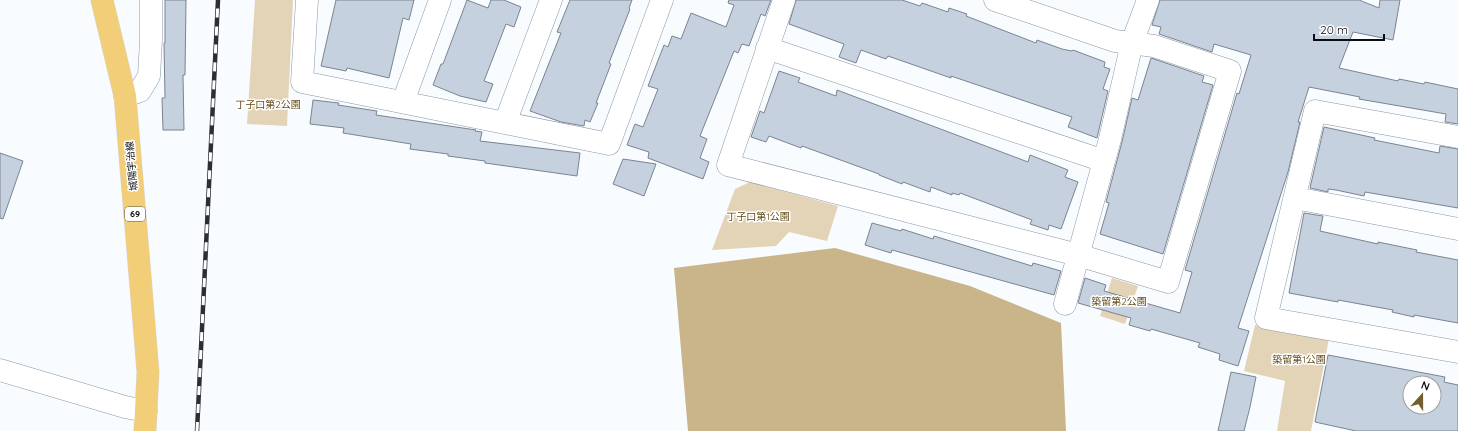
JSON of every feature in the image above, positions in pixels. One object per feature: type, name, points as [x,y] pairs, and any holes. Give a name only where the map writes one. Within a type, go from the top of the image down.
[{"type":"main road","name":"城陽宇治線","points":[[102,0],[125,96],[148,372],[146,421]]},
{"type":"street","points":[[125,96],[140,91],[149,76],[151,0]]},
{"type":"street","points":[[307,0],[302,82],[609,144],[662,0]]},
{"type":"street","points":[[403,102],[440,0]]},
{"type":"street","points":[[505,123],[551,0]]},
{"type":"street","points":[[784,0],[728,165],[1078,255],[1168,282],[1230,71],[1154,46],[1115,41],[995,0]]},
{"type":"street","points":[[1065,304],[1104,161],[1132,43],[1148,0]]},
{"type":"street","points":[[768,48],[1104,161]]},
{"type":"street","points":[[1458,137],[1315,111],[1266,318],[1458,352]]},
{"type":"street","points":[[1295,198],[1458,229]]},
{"type":"street","points":[[0,370],[125,407],[146,421]]},
{"type":"green space","name":"丁子口第2公園","points":[[255,0],[293,0],[287,126],[247,124]]},
{"type":"green space","name":"丁子口第1公園","points":[[750,182],[838,206],[827,241],[789,232],[776,246],[712,250],[735,189]]},
{"type":"green space","name":"築留第2公園","points":[[1112,278],[1138,286],[1125,324],[1100,316]]},
{"type":"green space","name":"築留第1公園","points":[[1255,325],[1329,339],[1311,431],[1277,431],[1285,381],[1244,371]]},
{"type":"shaded area","points":[[835,248],[970,286],[1061,323],[1066,431],[688,431],[674,268]]},
{"type":"building","points":[[165,0],[186,0],[185,75],[183,75],[184,130],[163,130],[162,98],[165,98]]},
{"type":"building","points":[[336,0],[414,0],[409,20],[403,18],[389,78],[347,68],[346,71],[321,66]]},
{"type":"building","points":[[467,0],[488,8],[491,0],[504,0],[521,7],[514,27],[506,24],[484,81],[493,84],[486,102],[460,96],[433,85],[441,64],[443,64]]},
{"type":"building","points":[[570,0],[632,0],[630,9],[609,63],[611,64],[596,103],[598,103],[590,122],[585,120],[584,126],[561,122],[530,111],[561,33],[557,32]]},
{"type":"building","points":[[729,0],[771,0],[765,16],[761,14],[749,46],[742,44],[738,53],[734,51],[700,136],[707,139],[700,158],[709,162],[703,179],[648,158],[649,152],[627,145],[635,124],[643,127],[658,89],[648,86],[664,45],[668,47],[672,36],[681,39],[691,13],[726,27],[734,5],[728,3]]},
{"type":"building","points":[[796,0],[902,0],[920,6],[922,3],[948,12],[949,8],[1036,43],[1037,40],[1062,49],[1073,50],[1105,62],[1104,67],[1110,69],[1103,89],[1108,91],[1097,138],[1068,127],[1072,117],[888,56],[886,59],[861,50],[856,63],[839,57],[844,44],[789,24]]},
{"type":"building","points":[[1160,0],[1359,0],[1379,8],[1380,0],[1400,0],[1393,40],[1353,32],[1339,68],[1398,81],[1399,79],[1424,84],[1425,82],[1458,89],[1458,124],[1445,122],[1446,114],[1359,99],[1360,97],[1309,87],[1298,122],[1300,122],[1288,172],[1238,328],[1249,331],[1238,366],[1219,360],[1220,354],[1198,347],[1200,343],[1151,329],[1150,331],[1129,325],[1131,318],[1078,303],[1085,278],[1106,285],[1104,291],[1180,313],[1192,272],[1185,270],[1237,93],[1239,94],[1251,55],[1214,44],[1212,52],[1159,34],[1161,27],[1152,25]]},
{"type":"building","points":[[1151,58],[1204,76],[1202,82],[1213,85],[1163,254],[1100,234],[1109,203],[1106,202],[1132,98],[1138,100]]},
{"type":"building","points":[[779,71],[800,78],[798,82],[836,96],[837,90],[1028,162],[1030,155],[1068,170],[1065,177],[1078,182],[1061,229],[1049,225],[1048,230],[1030,224],[1032,220],[960,193],[959,195],[952,193],[952,195],[931,187],[930,192],[903,182],[902,184],[802,146],[801,148],[769,136],[766,142],[751,137],[760,111],[764,113]]},
{"type":"building","points":[[313,100],[339,103],[338,105],[377,111],[376,115],[476,130],[475,131],[482,132],[480,141],[580,153],[577,176],[485,163],[485,161],[448,156],[448,154],[410,149],[411,144],[343,133],[344,128],[310,124]]},
{"type":"building","points":[[1324,127],[1375,138],[1374,140],[1439,153],[1440,146],[1458,149],[1458,208],[1365,192],[1364,196],[1336,190],[1328,189],[1328,192],[1310,188]]},
{"type":"building","points":[[0,153],[23,161],[3,219],[0,218]]},
{"type":"building","points":[[623,159],[656,164],[644,196],[613,184]]},
{"type":"building","points":[[1304,213],[1323,216],[1320,231],[1378,244],[1378,242],[1417,250],[1416,252],[1458,260],[1458,323],[1414,315],[1414,317],[1392,312],[1393,310],[1289,293]]},
{"type":"building","points":[[872,223],[901,231],[902,229],[933,239],[934,236],[1032,266],[1033,263],[1061,271],[1054,295],[892,250],[891,253],[865,245]]},
{"type":"building","points":[[1328,355],[1434,375],[1402,375],[1402,415],[1442,415],[1442,376],[1445,377],[1444,382],[1458,385],[1458,431],[1356,431],[1315,422]]},
{"type":"building","points":[[1231,372],[1256,377],[1250,407],[1244,431],[1218,431]]},
{"type":"railway","points":[[197,431],[218,0]]}]
